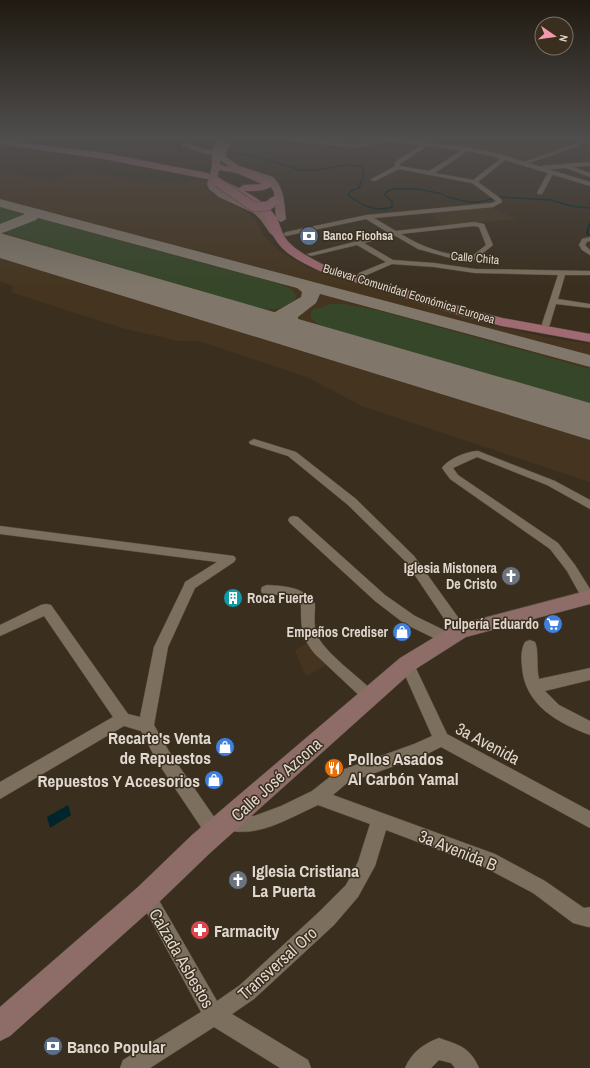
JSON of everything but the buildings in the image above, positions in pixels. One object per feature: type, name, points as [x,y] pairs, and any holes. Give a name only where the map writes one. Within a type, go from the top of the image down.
[{"type":"main road","points":[[213,188],[222,195],[257,211],[265,218],[273,231],[283,235]]},
{"type":"main road","points":[[230,188],[254,207],[268,206],[274,198],[273,188]]},
{"type":"main road","name":"Bulevar Comunidad Económica Europea","points":[[233,188],[258,203],[271,217],[294,252],[304,259],[346,276],[502,322],[590,338]]},
{"type":"main road","name":"Bulevar Comunidad Económica Europea","points":[[241,188],[266,202],[281,219],[283,235]]},
{"type":"main road","points":[[245,189],[261,188]]},
{"type":"main road","points":[[277,188],[280,201],[281,219]]},
{"type":"main road","points":[[245,189],[268,192],[274,198]]},
{"type":"main road","name":"Bulevar Comunidad Económica Europea","points":[[283,235],[311,254],[337,267],[362,276],[503,315],[590,331]]},
{"type":"main road","name":"Calle José Azcona","points":[[0,1026],[147,896],[201,844],[407,664],[454,634],[589,597]]},
{"type":"street","points":[[283,235],[367,217],[493,205],[499,202],[497,198],[482,188]]},
{"type":"street","points":[[540,193],[543,188]]},
{"type":"street","points":[[423,212],[429,217]]},
{"type":"street","points":[[311,254],[395,234],[474,224],[482,226],[490,243],[489,246],[473,260],[454,257],[420,248],[395,234],[367,217]]},
{"type":"street","points":[[435,222],[441,227]]},
{"type":"street","points":[[589,239],[584,240],[582,245],[584,249],[590,253]]},
{"type":"street","points":[[359,242],[391,262]]},
{"type":"street","name":"Calle Chita","points":[[362,276],[391,262],[426,264],[475,271],[590,273]]},
{"type":"street","points":[[546,324],[562,273]]},
{"type":"street","points":[[553,301],[590,306]]},
{"type":"street","points":[[254,442],[292,454],[352,502],[410,559],[454,634]]},
{"type":"street","points":[[589,597],[571,568],[554,546],[454,477],[447,468],[472,454],[478,454],[551,483],[590,505]]},
{"type":"street","points":[[294,520],[380,598],[410,620],[454,634]]},
{"type":"street","points":[[0,530],[230,559],[190,585],[161,647],[146,726],[164,758],[222,827],[254,824],[318,797],[342,777],[420,750],[441,739]]},
{"type":"street","points":[[267,590],[291,592],[300,595],[308,604],[308,624],[310,637],[324,654],[369,696]]},
{"type":"street","points":[[0,631],[46,609],[123,719],[146,726]]},
{"type":"street","points":[[530,646],[528,664],[530,677],[543,702],[557,714],[590,728]]},
{"type":"street","name":"3a Avenida","points":[[407,664],[441,739],[590,820]]},
{"type":"street","points":[[537,692],[540,685],[590,674]]},
{"type":"street","points":[[0,791],[123,719]]},
{"type":"street","name":"3a Avenida B","points":[[318,797],[489,860],[539,887],[580,916],[588,918],[590,916]]},
{"type":"street","name":"Transversal Oro","points":[[130,1068],[214,1015],[247,992],[327,918],[352,891],[366,866],[380,820]]},
{"type":"street","name":"Calzada Asbestos","points":[[147,896],[214,1015],[300,1068]]},
{"type":"street","points":[[416,1068],[431,1052],[439,1049],[458,1055],[468,1068]]},
{"type":"shaded area","points":[[0,188],[207,188],[208,191],[247,212],[255,219],[263,234],[279,251],[307,267],[492,325],[545,337],[590,344],[590,482],[362,406],[307,377],[200,341],[179,341],[122,328],[11,292],[13,286],[0,281]]},
{"type":"shaded area","points":[[487,206],[518,219],[443,225],[429,212]]},
{"type":"shaded area","points":[[310,641],[328,664],[306,676],[295,651]]},
{"type":"green space","points":[[0,207],[22,213],[24,215],[0,226]]},
{"type":"green space","points":[[40,219],[279,284],[293,291],[296,298],[289,305],[284,307],[274,309],[259,308],[7,234],[8,231],[22,224]]},
{"type":"green space","points":[[330,304],[344,304],[380,311],[590,369],[590,405],[320,326],[311,318],[311,312],[315,308],[318,309]]},
{"type":"water","points":[[68,805],[71,815],[50,828],[47,817]]},
{"type":"waterway","points":[[359,188],[351,191],[348,195],[364,205],[380,209],[392,207],[392,202],[385,195],[386,192],[393,189],[418,189],[443,194],[447,197],[468,202],[479,202],[500,197],[551,200],[571,206],[590,208]]},
{"type":"waterway","points":[[590,223],[587,233],[590,236]]},
{"type":"taxiway","points":[[0,203],[32,212]]},
{"type":"taxiway","points":[[0,229],[31,217],[34,213],[32,212]]},
{"type":"taxiway","points":[[32,212],[303,284]]},
{"type":"taxiway","points":[[248,319],[281,316],[294,310],[310,299],[311,291],[303,284]]},
{"type":"taxiway","points":[[303,284],[590,361]]},
{"type":"taxiway","points":[[290,313],[288,323],[292,329],[301,335]]},
{"type":"runway","points":[[0,245],[590,422]]},
{"type":"place","name":"Banco Ficohsa","points":[[309,236]]},
{"type":"place","name":"Iglesia Mistonera De Cristo","points":[[511,576]]},
{"type":"place","name":"Roca Fuerte","points":[[233,598]]},
{"type":"place","name":"Pulpería Eduardo","points":[[553,624]]},
{"type":"place","name":"Empeños Crediser","points":[[402,632]]},
{"type":"place","name":"Recarte's Venta de Repuestos","points":[[225,747]]},
{"type":"place","name":"Pollos Asados Al Carbón Yamal","points":[[334,768]]},
{"type":"place","name":"Repuestos Y Accesorios","points":[[214,780]]},
{"type":"place","name":"Iglesia Cristiana La Puerta","points":[[238,880]]},
{"type":"place","name":"Farmacity","points":[[200,930]]},
{"type":"place","name":"Banco Popular","points":[[53,1046]]}]
